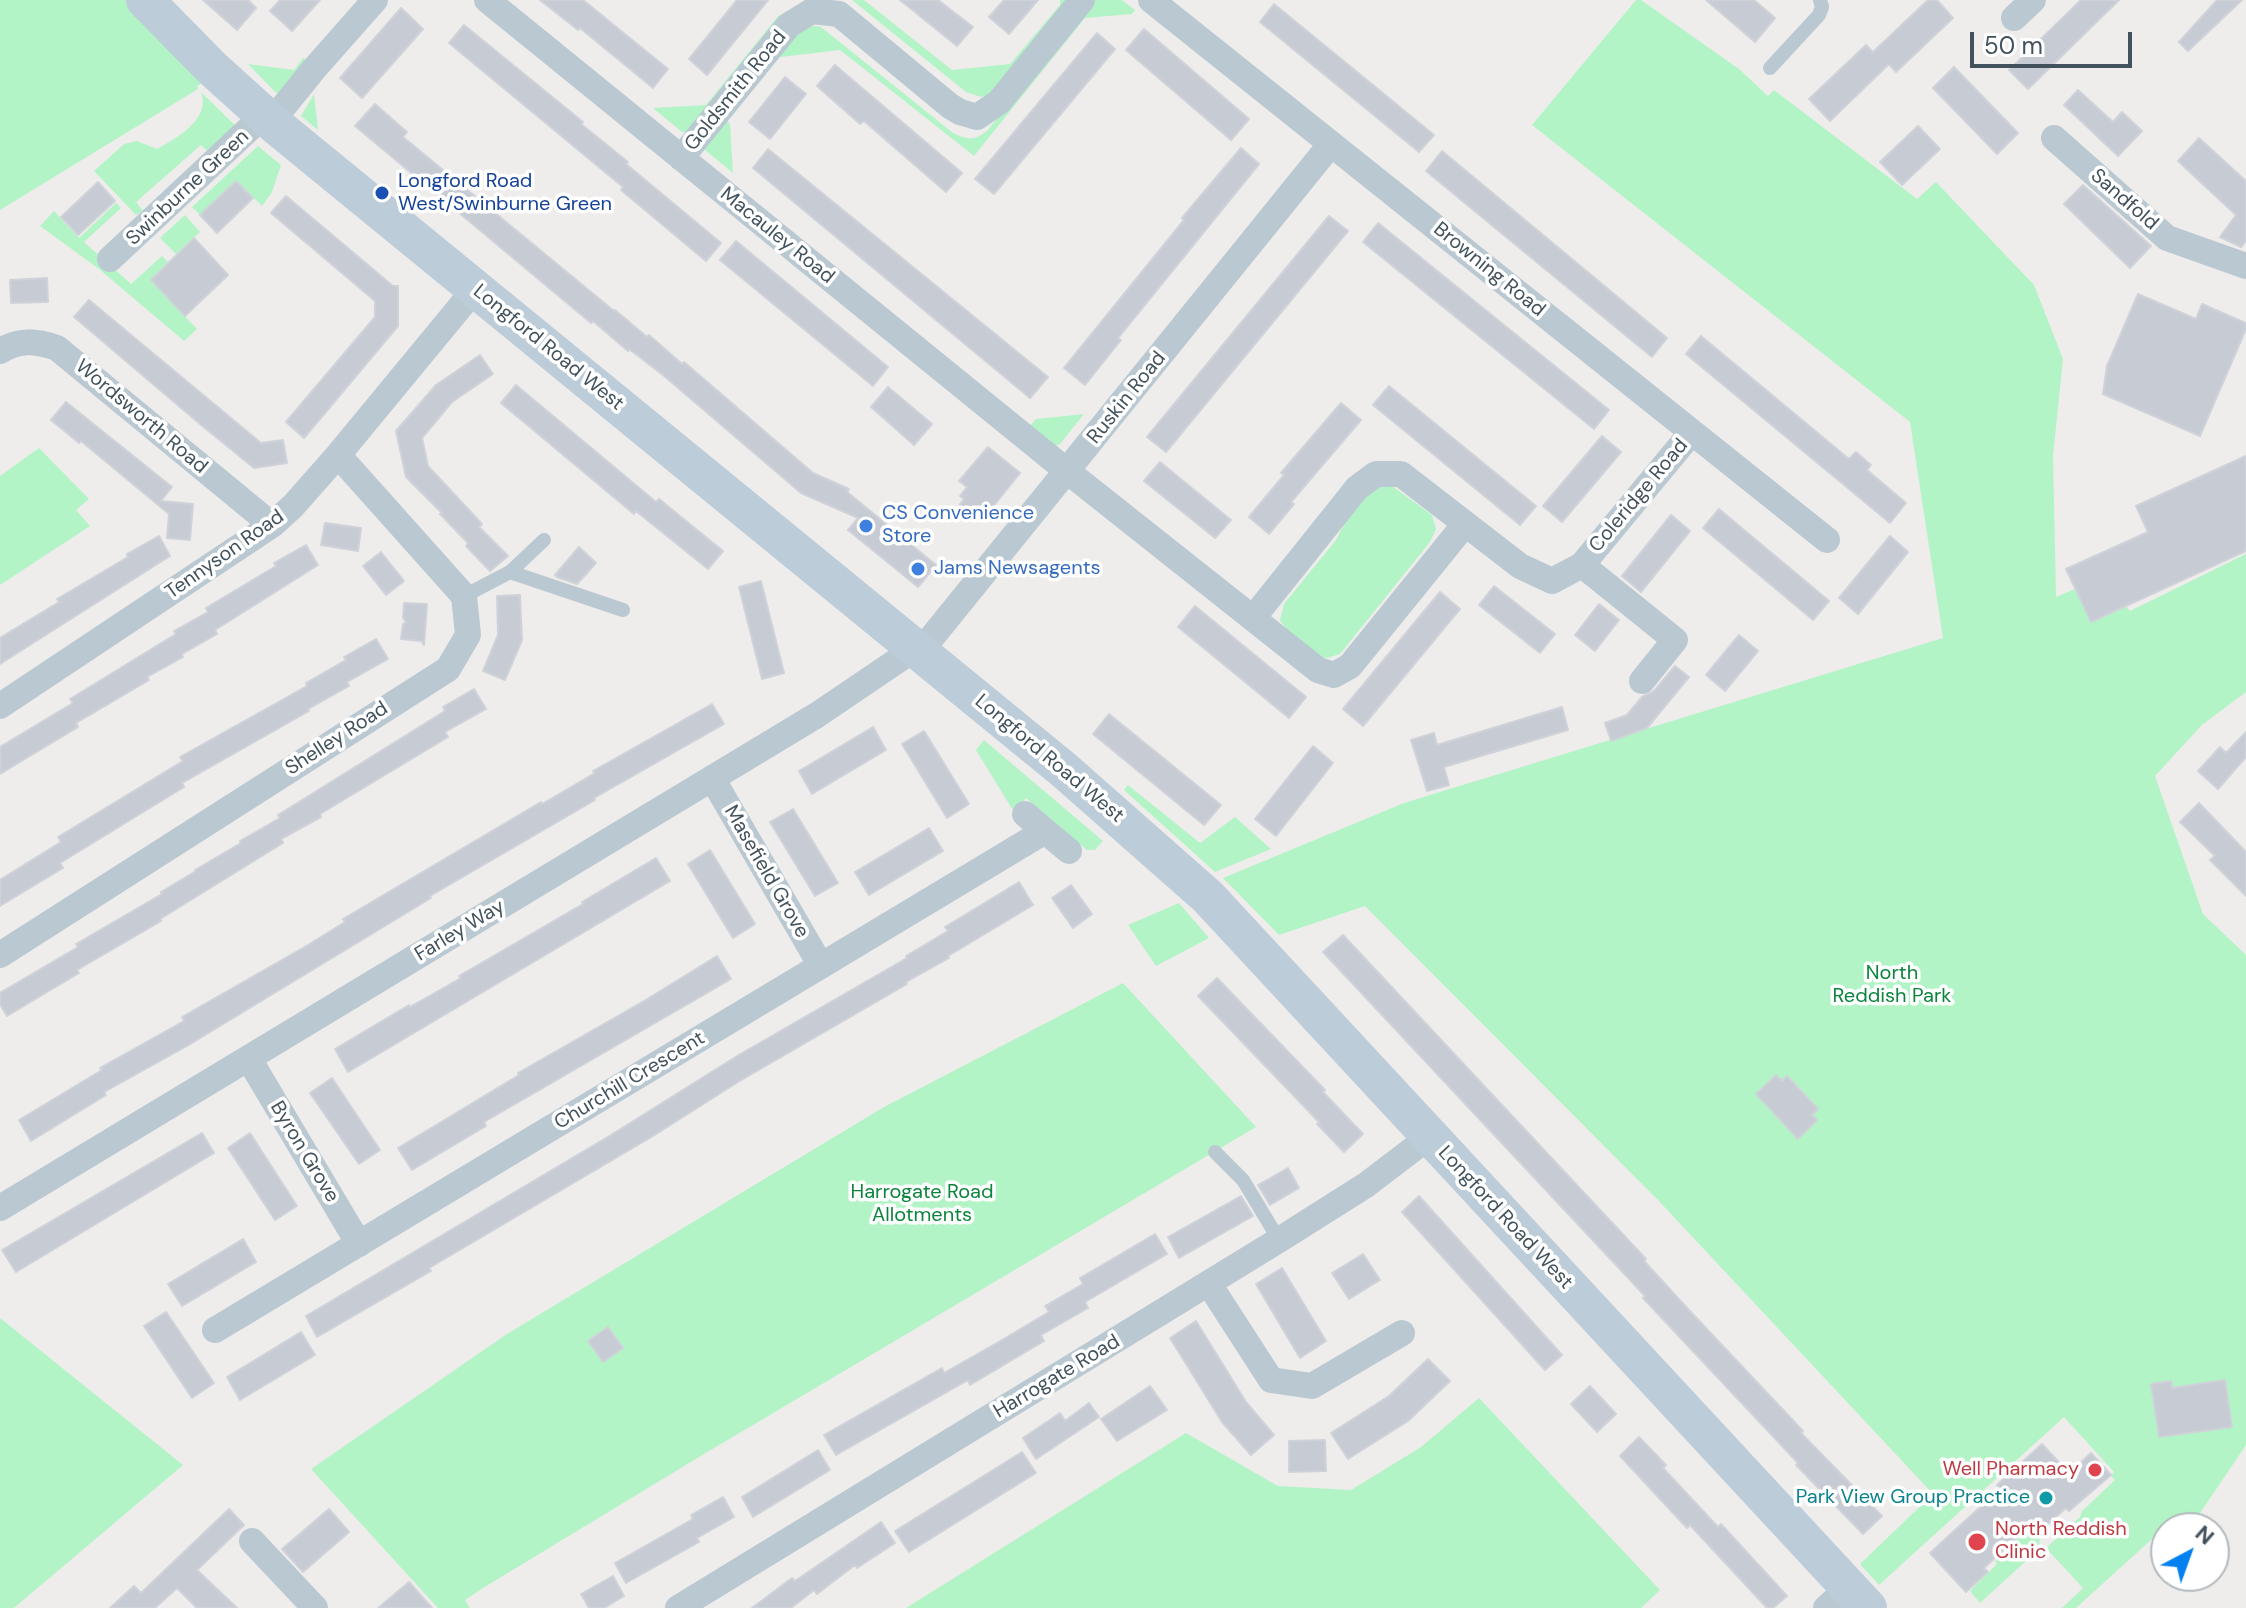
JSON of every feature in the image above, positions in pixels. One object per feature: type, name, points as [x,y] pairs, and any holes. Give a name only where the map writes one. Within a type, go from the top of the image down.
[{"type":"street","name":"Longford Road West","points":[[145,0],[212,68],[268,118],[1064,770],[1208,897],[1848,1601]]},
{"type":"street","points":[[268,118],[375,0]]},
{"type":"street","name":"Macauley Road","points":[[487,0],[1067,471]]},
{"type":"street","name":"Goldsmith Road","points":[[681,158],[789,25],[812,11],[839,14],[950,106],[977,117],[999,102],[1082,0]]},
{"type":"street","name":"Browning Road","points":[[1151,0],[1827,540]]},
{"type":"street","name":"Swinburne Green","points":[[110,259],[268,118]]},
{"type":"street","name":"Sandfold","points":[[2054,138],[2167,238],[2246,266]]},
{"type":"street","name":"Ruskin Road","points":[[918,650],[1331,144]]},
{"type":"street","name":"Tennyson Road","points":[[0,706],[272,525],[338,455],[475,289]]},
{"type":"street","name":"Wordsworth Road","points":[[0,351],[11,344],[34,340],[57,348],[272,525]]},
{"type":"street","name":"Coleridge Road","points":[[1253,618],[1357,488],[1376,474],[1401,474],[1520,566],[1552,581],[1582,565],[1692,432]]},
{"type":"street","points":[[338,455],[464,596]]},
{"type":"street","points":[[1067,471],[1318,670],[1334,675],[1350,666],[1465,524]]},
{"type":"street","points":[[1582,565],[1675,640],[1642,681]]},
{"type":"street","name":"Shelley Road","points":[[0,955],[448,669],[468,635],[464,596]]},
{"type":"street","name":"Farley Way","points":[[1,1206],[817,715],[918,650]]},
{"type":"street","name":"Masefield Grove","points":[[712,778],[821,966]]},
{"type":"street","name":"Churchill Crescent","points":[[215,1330],[821,966],[1035,822],[1069,851]]},
{"type":"street","name":"Byron Grove","points":[[249,1059],[359,1244]]},
{"type":"street","name":"Harrogate Road","points":[[678,1608],[1209,1284],[1366,1185],[1429,1137]]},
{"type":"street","points":[[1209,1284],[1271,1380],[1312,1386],[1402,1333]]},
{"type":"street","points":[[252,1541],[315,1608]]},
{"type":"lane","points":[[1770,68],[1819,15],[1822,7],[1820,0]]},
{"type":"lane","points":[[464,596],[510,572],[544,540]]},
{"type":"lane","points":[[510,572],[623,610]]},
{"type":"lane","points":[[1215,1152],[1243,1180],[1279,1240]]},
{"type":"green space","points":[[0,0],[129,0],[209,79],[197,86],[198,89],[0,210]]},
{"type":"green space","points":[[852,0],[864,0],[952,70],[1010,64],[1060,5],[1060,0],[1071,0],[993,94],[981,97],[966,92]]},
{"type":"green space","points":[[1093,0],[1122,0],[1135,10],[1132,14],[1085,18],[974,156],[840,50],[781,57],[777,53],[801,29],[821,27],[953,133],[975,138],[987,131]]},
{"type":"green space","name":"North Reddish Park","points":[[1636,0],[1641,0],[1739,69],[1768,96],[1774,90],[1917,199],[1936,182],[2034,285],[2063,359],[2053,456],[2056,597],[2094,581],[2106,609],[2127,607],[2130,611],[2246,554],[2246,692],[2202,725],[2155,776],[2203,914],[2246,955],[2246,1445],[2201,1512],[2150,1512],[2150,1541],[2076,1608],[2062,1608],[2083,1588],[2046,1548],[2115,1480],[2111,1476],[2114,1472],[2064,1417],[1879,1585],[1860,1564],[1933,1494],[1657,1199],[1365,906],[1279,935],[1223,878],[1404,803],[1943,638],[1910,422],[1532,125]]},
{"type":"green space","points":[[779,15],[783,19],[689,132],[682,132],[653,108],[706,105]]},
{"type":"green space","points":[[303,58],[307,60],[284,90],[276,93],[248,64],[294,70]]},
{"type":"green space","points":[[201,92],[241,131],[213,156],[201,145],[136,202],[143,211],[136,215],[94,171],[124,144],[137,141],[157,149],[182,133],[201,111]]},
{"type":"green space","points":[[314,94],[318,130],[301,116]]},
{"type":"green space","points":[[725,119],[730,124],[733,173],[704,149]]},
{"type":"green space","points":[[258,146],[281,165],[272,192],[262,206],[236,180],[200,215],[192,207]]},
{"type":"green space","points":[[116,203],[121,208],[84,242],[131,284],[162,256],[168,262],[150,280],[197,329],[184,341],[99,269],[40,226],[54,211],[79,238]]},
{"type":"green space","points":[[185,215],[200,232],[176,254],[160,238]]},
{"type":"green space","points":[[1084,414],[1060,444],[1054,446],[1029,427],[1036,419]]},
{"type":"green space","points":[[39,448],[89,499],[76,510],[90,526],[0,585],[0,476]]},
{"type":"green space","points":[[1380,484],[1392,486],[1432,515],[1436,529],[1430,542],[1340,654],[1320,657],[1300,644],[1280,620],[1284,604],[1336,540],[1351,511]]},
{"type":"green space","points":[[984,740],[1103,841],[1095,850],[1087,850],[1026,798],[1014,812],[976,750]]},
{"type":"green space","points":[[1128,785],[1200,843],[1235,817],[1271,849],[1215,872],[1124,790]]},
{"type":"green space","points":[[1179,903],[1209,938],[1156,966],[1128,925]]},
{"type":"green space","name":"Harrogate Road Allotments","points":[[1123,983],[1256,1127],[483,1588],[465,1600],[470,1608],[438,1608],[311,1469],[507,1334],[884,1107]]},
{"type":"green space","points":[[0,1318],[183,1465],[14,1608],[0,1608]]},
{"type":"green space","points":[[1479,1398],[1660,1590],[1641,1608],[906,1608],[1186,1433],[1278,1486],[1351,1490],[1421,1447]]},
{"type":"green space","points":[[2022,1514],[2040,1534],[2039,1549],[1980,1603],[1970,1591],[2024,1533],[2014,1521]]},
{"type":"building","points":[[203,0],[248,0],[256,8],[237,30]]},
{"type":"building","points":[[280,0],[320,0],[292,31],[270,11]]},
{"type":"building","points":[[540,0],[583,0],[668,69],[653,88],[580,28],[578,30]]},
{"type":"building","points":[[737,0],[768,0],[707,75],[689,59]]},
{"type":"building","points":[[900,0],[938,0],[973,27],[957,46]]},
{"type":"building","points":[[1004,0],[1038,0],[1009,34],[989,17]]},
{"type":"building","points":[[1706,0],[1754,0],[1775,18],[1755,42]]},
{"type":"building","points":[[1928,0],[1937,0],[1953,18],[1896,72],[1889,64],[1830,121],[1809,99],[1866,45],[1873,52]]},
{"type":"building","points":[[2081,0],[2119,0],[2028,89],[2009,70]]},
{"type":"building","points":[[2217,0],[2242,0],[2188,51],[2179,42]]},
{"type":"building","points":[[1274,4],[1434,135],[1419,152],[1260,22]]},
{"type":"building","points":[[401,8],[423,29],[362,98],[340,78]]},
{"type":"building","points":[[464,25],[583,122],[581,124],[628,162],[626,164],[721,243],[706,261],[621,190],[623,187],[449,43]]},
{"type":"building","points":[[1144,29],[1249,119],[1231,140],[1126,50]]},
{"type":"building","points":[[1097,33],[1115,49],[994,194],[975,179]]},
{"type":"building","points":[[835,65],[962,173],[946,192],[864,121],[860,124],[817,86]]},
{"type":"building","points":[[1954,67],[2018,133],[1997,154],[1933,88]]},
{"type":"building","points":[[785,77],[806,94],[770,139],[749,122]]},
{"type":"building","points":[[2078,90],[2113,122],[2122,112],[2142,131],[2118,156],[2064,105]]},
{"type":"building","points":[[375,104],[407,132],[403,137],[614,311],[647,337],[649,335],[682,364],[684,362],[813,473],[849,489],[847,492],[936,565],[918,587],[848,530],[858,518],[801,493],[663,375],[593,321],[591,323],[355,126]]},
{"type":"building","points":[[1918,126],[1940,149],[1902,185],[1880,162]]},
{"type":"building","points":[[2199,138],[2246,181],[2246,241],[2241,247],[2220,237],[2236,215],[2178,161]]},
{"type":"building","points":[[1241,148],[1259,164],[1118,338],[1121,340],[1085,385],[1064,368]]},
{"type":"building","points":[[768,149],[1048,377],[1030,398],[753,168]]},
{"type":"building","points":[[1442,151],[1667,338],[1652,357],[1426,171]]},
{"type":"building","points":[[236,181],[253,198],[217,233],[200,215]]},
{"type":"building","points":[[98,182],[115,201],[78,235],[61,217]]},
{"type":"building","points":[[2083,185],[2151,246],[2130,268],[2064,204]]},
{"type":"building","points":[[286,196],[393,286],[398,286],[398,326],[304,438],[286,422],[375,317],[375,301],[271,213]]},
{"type":"building","points":[[1329,216],[1348,231],[1166,452],[1147,437]]},
{"type":"building","points":[[1378,223],[1609,410],[1594,429],[1363,242]]},
{"type":"building","points":[[194,238],[228,275],[185,316],[151,280]]},
{"type":"building","points":[[736,241],[888,367],[873,386],[720,260]]},
{"type":"building","points":[[47,278],[48,302],[11,303],[10,280]]},
{"type":"building","points":[[2138,294],[2196,319],[2202,304],[2246,323],[2200,436],[2103,394],[2107,366]]},
{"type":"building","points":[[89,300],[261,443],[283,440],[287,463],[254,468],[200,424],[74,317]]},
{"type":"building","points":[[1701,336],[1849,459],[1856,452],[1871,465],[1867,470],[1906,503],[1890,523],[1686,354]]},
{"type":"building","points":[[480,355],[493,374],[452,402],[422,438],[428,466],[482,524],[479,527],[508,556],[490,571],[466,546],[468,543],[442,513],[406,477],[396,431],[436,385]]},
{"type":"building","points":[[516,385],[656,502],[659,499],[723,551],[708,569],[636,511],[634,514],[501,403]]},
{"type":"building","points":[[1389,386],[1536,506],[1520,525],[1373,405]]},
{"type":"building","points":[[888,387],[932,424],[914,445],[871,407]]},
{"type":"building","points":[[66,402],[172,487],[161,501],[193,504],[190,540],[167,538],[169,514],[51,420]]},
{"type":"building","points":[[1341,403],[1361,420],[1291,502],[1294,504],[1269,534],[1249,517],[1284,475],[1281,473]]},
{"type":"building","points":[[1602,436],[1621,452],[1562,522],[1543,506]]},
{"type":"building","points":[[988,447],[1020,473],[992,508],[987,504],[973,521],[958,507],[964,499],[960,496],[967,487],[959,481]]},
{"type":"building","points":[[2246,456],[2246,551],[2091,622],[2066,569],[2148,532],[2136,506]]},
{"type":"building","points":[[1160,462],[1231,520],[1215,538],[1144,481]]},
{"type":"building","points":[[1719,509],[1829,601],[1813,620],[1703,528]]},
{"type":"building","points":[[1671,515],[1690,531],[1641,592],[1622,576]]},
{"type":"building","points":[[325,523],[361,528],[358,551],[321,545]]},
{"type":"building","points":[[159,536],[170,556],[0,664],[0,638]]},
{"type":"building","points":[[1890,536],[1908,552],[1858,614],[1839,598]]},
{"type":"building","points":[[306,545],[318,565],[215,630],[217,634],[147,677],[149,680],[76,723],[78,727],[0,774],[0,747],[73,703],[70,699],[176,634],[174,631],[208,612],[206,608]]},
{"type":"building","points":[[579,547],[596,563],[577,584],[557,577],[555,575]]},
{"type":"building","points":[[381,552],[404,581],[386,595],[363,566]]},
{"type":"building","points":[[761,581],[784,673],[762,679],[739,587]]},
{"type":"building","points":[[1494,586],[1555,634],[1540,653],[1479,605]]},
{"type":"building","points":[[1440,592],[1460,609],[1363,726],[1343,709]]},
{"type":"building","points":[[520,595],[522,640],[505,680],[483,671],[498,635],[497,596]]},
{"type":"building","points":[[404,603],[427,604],[424,645],[421,641],[401,639],[406,622],[403,618]]},
{"type":"building","points":[[1599,604],[1619,620],[1595,651],[1575,635]]},
{"type":"building","points":[[1195,606],[1306,697],[1289,718],[1178,627]]},
{"type":"building","points":[[1739,635],[1758,651],[1725,691],[1706,675]]},
{"type":"building","points":[[376,639],[388,659],[347,682],[349,686],[309,711],[182,783],[184,787],[60,863],[63,868],[0,906],[0,880],[61,842],[58,837],[183,761],[180,757],[307,686],[306,683],[346,660],[344,657]]},
{"type":"building","points":[[1675,666],[1689,677],[1647,728],[1611,741],[1605,723],[1627,715],[1642,697],[1654,691]]},
{"type":"building","points":[[474,689],[486,709],[445,732],[448,737],[320,814],[321,817],[281,839],[283,843],[7,1016],[0,1004],[0,993],[162,894],[280,818],[278,815],[445,711],[443,707]]},
{"type":"building","points":[[712,704],[724,724],[430,896],[187,1046],[104,1092],[106,1095],[31,1141],[19,1120],[102,1070],[100,1068],[308,945],[345,922],[343,919]]},
{"type":"building","points":[[1562,707],[1568,730],[1444,767],[1449,785],[1427,791],[1411,740],[1434,733],[1437,745]]},
{"type":"building","points":[[1109,714],[1221,805],[1204,825],[1093,734]]},
{"type":"building","points":[[873,727],[886,750],[812,794],[799,771]]},
{"type":"building","points":[[924,731],[969,804],[947,818],[902,744]]},
{"type":"building","points":[[2246,732],[2246,757],[2218,789],[2198,771],[2220,747],[2226,753]]},
{"type":"building","points":[[1313,746],[1333,763],[1276,836],[1255,819]]},
{"type":"building","points":[[2199,803],[2246,852],[2246,896],[2210,860],[2215,856],[2180,822]]},
{"type":"building","points":[[793,809],[838,883],[815,896],[770,822]]},
{"type":"building","points":[[929,828],[943,851],[869,895],[855,872]]},
{"type":"building","points":[[710,850],[755,924],[733,938],[688,864]]},
{"type":"building","points":[[656,858],[670,881],[348,1072],[335,1049],[461,978],[459,976]]},
{"type":"building","points":[[1019,882],[1033,905],[907,984],[738,1082],[653,1136],[429,1268],[431,1271],[317,1337],[306,1316],[611,1135],[737,1056],[907,958],[948,931],[945,927]]},
{"type":"building","points":[[1071,885],[1092,914],[1073,928],[1052,898]]},
{"type":"building","points":[[1343,935],[1646,1259],[1644,1261],[1803,1431],[1801,1433],[1882,1516],[1863,1534],[1323,952]]},
{"type":"building","points":[[717,956],[731,979],[484,1122],[486,1126],[412,1170],[398,1148]]},
{"type":"building","points":[[1217,978],[1363,1134],[1344,1152],[1198,996]]},
{"type":"building","points":[[1776,1075],[1782,1081],[1787,1076],[1818,1109],[1812,1115],[1817,1120],[1798,1139],[1756,1094]]},
{"type":"building","points":[[332,1078],[380,1150],[359,1164],[310,1093]]},
{"type":"building","points":[[202,1133],[214,1153],[16,1272],[2,1250]]},
{"type":"building","points":[[250,1133],[297,1206],[275,1220],[228,1148]]},
{"type":"building","points":[[1288,1168],[1299,1188],[1270,1205],[1258,1185]]},
{"type":"building","points":[[1241,1196],[1253,1216],[1179,1258],[1168,1237]]},
{"type":"building","points":[[1419,1196],[1562,1355],[1545,1370],[1402,1212]]},
{"type":"building","points":[[1155,1234],[1167,1254],[1085,1302],[1088,1308],[1041,1335],[1044,1341],[970,1385],[968,1380],[836,1455],[824,1435],[942,1368],[944,1373],[1049,1312],[1045,1306],[1083,1284],[1080,1278]]},
{"type":"building","points":[[243,1239],[256,1262],[182,1306],[168,1284]]},
{"type":"building","points":[[1363,1254],[1380,1280],[1349,1299],[1332,1273]]},
{"type":"building","points":[[1282,1268],[1326,1341],[1300,1358],[1256,1284]]},
{"type":"building","points":[[166,1312],[214,1383],[192,1398],[144,1326]]},
{"type":"building","points":[[1196,1321],[1246,1402],[1274,1435],[1251,1455],[1222,1422],[1170,1338]]},
{"type":"building","points":[[608,1327],[623,1348],[603,1362],[588,1341]]},
{"type":"building","points":[[301,1332],[315,1355],[240,1400],[227,1377]]},
{"type":"building","points":[[1428,1359],[1450,1381],[1408,1421],[1348,1459],[1331,1433],[1389,1396]]},
{"type":"building","points":[[2225,1380],[2232,1427],[2159,1437],[2151,1384],[2171,1381],[2172,1388]]},
{"type":"building","points":[[1150,1386],[1167,1410],[1117,1441],[1101,1419]]},
{"type":"building","points":[[1590,1386],[1616,1414],[1597,1432],[1571,1404]]},
{"type":"building","points":[[1089,1403],[1099,1417],[1036,1459],[1023,1438],[1060,1413],[1065,1421]]},
{"type":"building","points":[[1639,1437],[1666,1465],[1663,1468],[1718,1527],[1721,1524],[1787,1596],[1773,1608],[1767,1608],[1620,1456]]},
{"type":"building","points":[[1325,1440],[1326,1471],[1289,1472],[1289,1441]]},
{"type":"building","points":[[2042,1444],[2069,1473],[2091,1453],[2111,1475],[2039,1532],[2032,1524],[1984,1568],[1988,1572],[1966,1592],[1930,1553],[2000,1489],[1997,1485]]},
{"type":"building","points":[[818,1450],[830,1470],[753,1517],[742,1497]]},
{"type":"building","points":[[1022,1452],[1036,1473],[909,1552],[895,1531]]},
{"type":"building","points":[[723,1497],[734,1517],[697,1538],[699,1542],[626,1583],[615,1563],[693,1519],[691,1515]]},
{"type":"building","points":[[229,1509],[244,1525],[197,1570],[237,1608],[197,1608],[177,1588],[155,1608],[110,1608],[134,1586],[141,1593]]},
{"type":"building","points":[[329,1509],[349,1532],[303,1572],[282,1549]]},
{"type":"building","points":[[881,1522],[895,1543],[857,1568],[855,1565],[817,1594],[814,1590],[791,1608],[752,1608],[792,1578],[795,1581]]},
{"type":"building","points":[[613,1576],[624,1596],[604,1608],[589,1608],[581,1594]]},
{"type":"building","points":[[409,1582],[432,1608],[378,1608]]},
{"type":"place","name":"Longford Road West/Swinburne Green","points":[[382,193]]},
{"type":"place","name":"CS Convenience Store","points":[[866,526]]},
{"type":"place","name":"Jams Newsagents","points":[[918,569]]},
{"type":"place","name":"Well Pharmacy","points":[[2095,1470]]},
{"type":"place","name":"Park View Group Practice","points":[[2046,1498]]},
{"type":"place","name":"North Reddish Clinic","points":[[1977,1542]]}]
